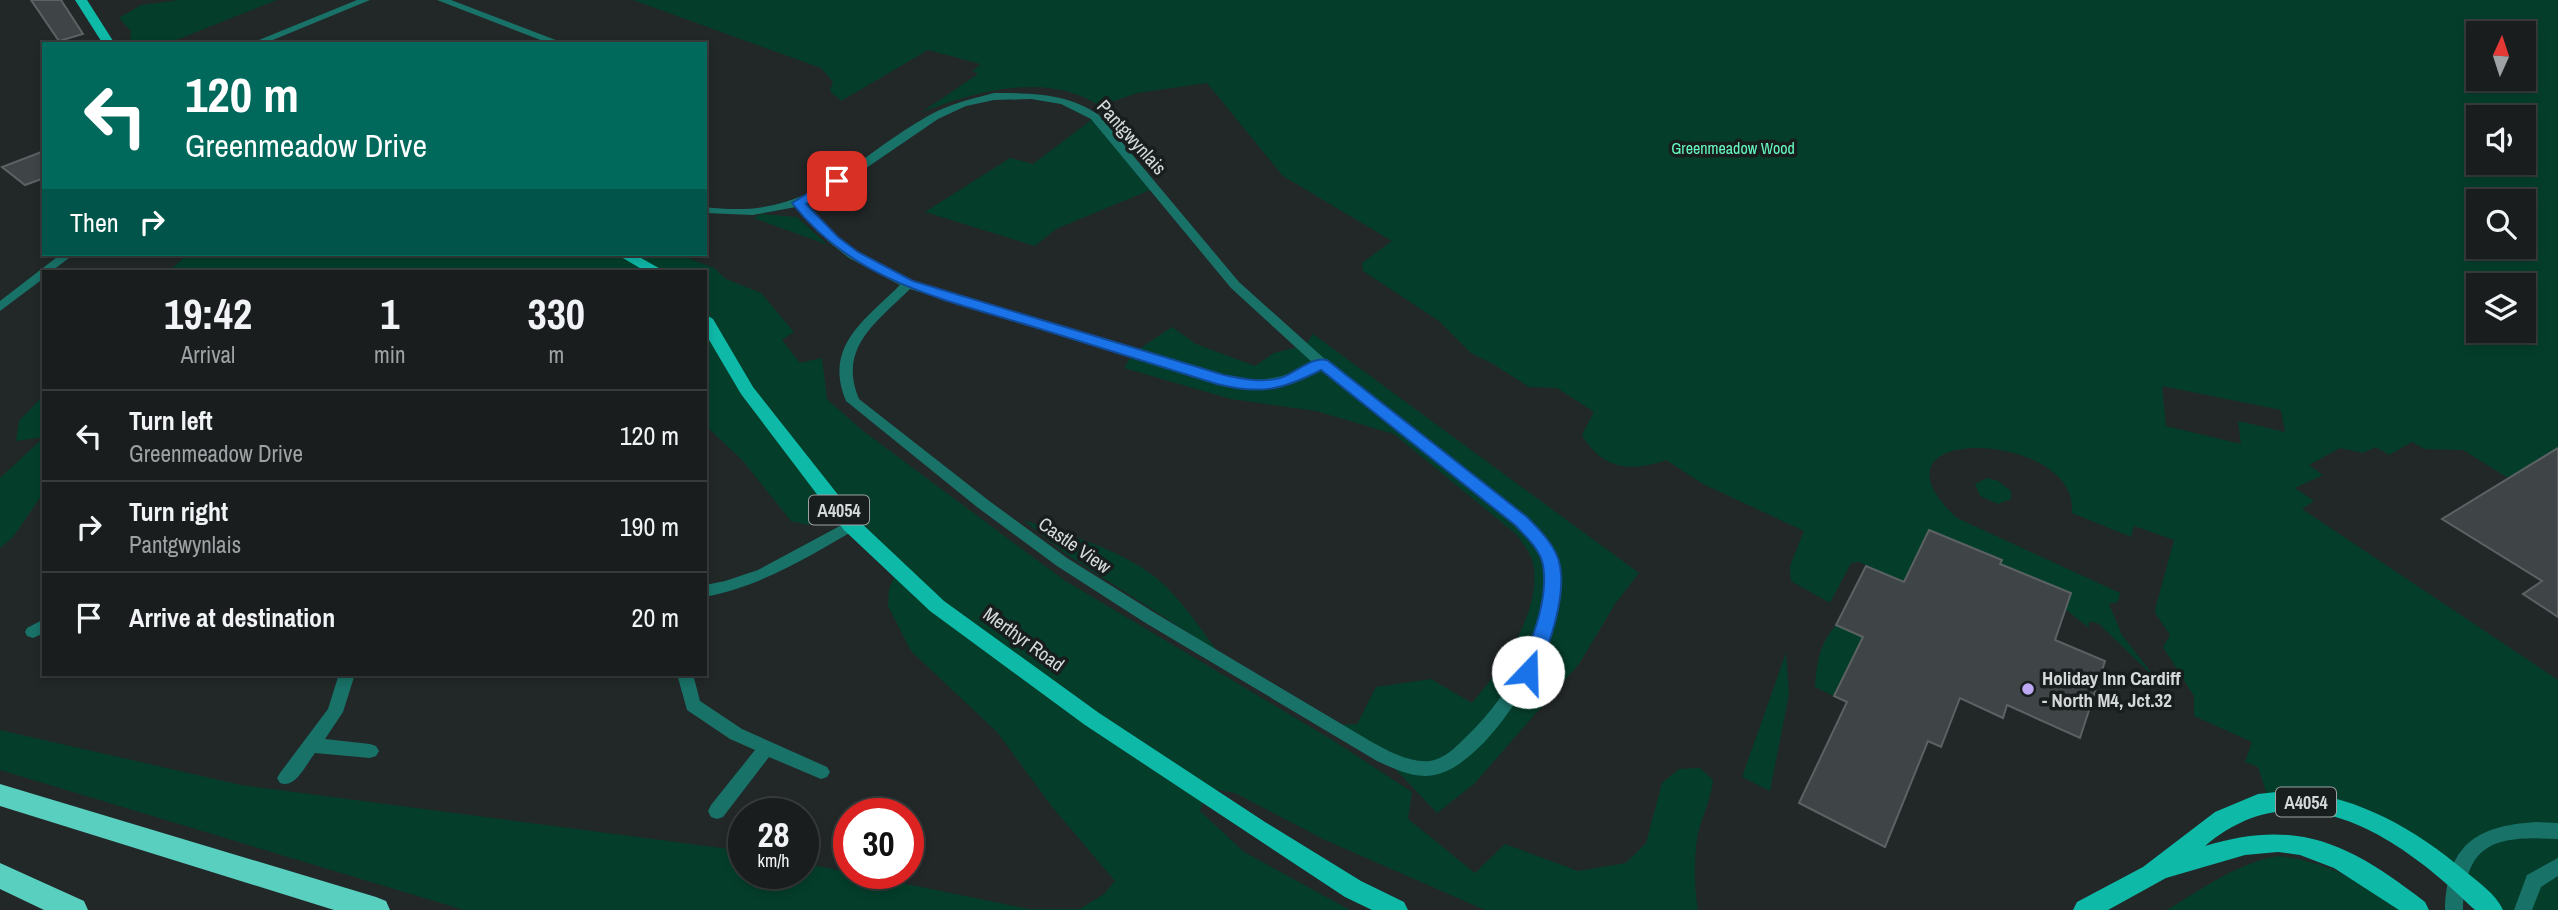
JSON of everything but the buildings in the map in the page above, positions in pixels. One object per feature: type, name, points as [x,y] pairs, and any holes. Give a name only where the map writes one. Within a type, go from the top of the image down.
[{"type":"highway","points":[[0,795],[376,910]]},
{"type":"highway","points":[[0,876],[74,910]]},
{"type":"main road","points":[[81,0],[108,42]]},
{"type":"main road","points":[[627,256],[654,270]]},
{"type":"main road","name":"Merthyr Road","points":[[707,322],[747,390],[851,525],[937,606],[1091,719],[1257,829],[1353,889],[1396,910]]},
{"type":"main road","name":"A4054","points":[[2085,910],[2160,870],[2222,819],[2269,801],[2294,800],[2341,809],[2368,819],[2414,844],[2454,875],[2491,910]]},
{"type":"main road","name":"A4054","points":[[2160,870],[2258,843],[2291,844],[2344,862],[2371,877],[2417,910]]},
{"type":"street","points":[[259,42],[365,0]]},
{"type":"street","points":[[442,0],[556,42]]},
{"type":"street","name":"Pantgwynlais","points":[[707,210],[743,212],[798,203],[837,181],[945,109],[987,98],[1018,94],[1071,102],[1095,117],[1235,285],[1322,364],[1521,521],[1539,539],[1552,563],[1552,582],[1544,631],[1528,672],[1496,716],[1452,761],[1434,768],[1415,769]]},
{"type":"street","points":[[798,203],[833,240],[853,255],[908,284],[1223,380],[1256,387],[1285,382],[1322,364]]},
{"type":"street","points":[[47,270],[65,256]]},
{"type":"street","points":[[0,307],[42,274]]},
{"type":"street","name":"Castle View","points":[[908,284],[851,344],[843,362],[843,385],[852,401],[1061,561],[1211,657],[1381,754],[1415,769]]},
{"type":"street","points":[[707,591],[735,586],[771,571],[851,525]]},
{"type":"street","points":[[286,778],[335,712],[346,676]]},
{"type":"street","points":[[686,676],[693,705],[736,734],[821,772]]},
{"type":"street","points":[[310,745],[370,751]]},
{"type":"street","points":[[717,811],[767,747]]},
{"type":"street","points":[[2454,910],[2454,875],[2462,860],[2494,835],[2516,830],[2558,831]]},
{"type":"street","points":[[2523,910],[2534,881],[2558,866]]},
{"type":"green space","points":[[180,0],[277,0],[171,42],[130,42],[131,31],[119,18],[141,5]]},
{"type":"green space","name":"Greenmeadow Wood","points":[[633,0],[2558,0],[2558,454],[2552,451],[2508,478],[2463,450],[2425,449],[2412,442],[2389,455],[2376,447],[2363,453],[2340,448],[2309,465],[2323,475],[2295,488],[2314,501],[2302,509],[2558,680],[2558,910],[2491,910],[2392,831],[2269,801],[2258,767],[2245,762],[2252,742],[2194,716],[2194,696],[2163,647],[2170,635],[2155,613],[2174,540],[2134,526],[2131,537],[2072,513],[2065,485],[2043,465],[2012,453],[1978,448],[1950,452],[1932,465],[1932,487],[1957,518],[2120,593],[2118,602],[2109,604],[2122,635],[2157,680],[2099,624],[2089,621],[2089,628],[2065,609],[2071,593],[1999,566],[2002,560],[1904,582],[1859,562],[1851,563],[1830,603],[1791,581],[1790,566],[1804,531],[1703,484],[1666,460],[1629,467],[1618,465],[1598,455],[1582,435],[1594,412],[1557,388],[1529,387],[1471,353],[1439,321],[1363,271],[1362,263],[1392,241],[1283,176],[1207,83],[1137,93],[1100,106],[1079,95],[1057,89],[1011,88],[965,97],[922,112],[978,74],[972,71],[981,64],[928,50],[841,101],[830,91],[833,82],[821,68]],"holes":[[[2162,386],[2281,410],[2285,432],[2238,421],[2241,444],[2166,426]]]},
{"type":"green space","points":[[1095,117],[1155,188],[1056,229],[1035,246],[925,212],[1010,158],[1033,164]]},
{"type":"green space","points":[[761,214],[797,217],[828,245],[754,218]]},
{"type":"green space","points":[[186,256],[683,256],[714,268],[726,279],[761,293],[794,332],[782,340],[800,363],[822,358],[827,399],[863,431],[1064,580],[1334,741],[1412,792],[1408,819],[1475,873],[1505,844],[1578,871],[1626,863],[1646,843],[1662,783],[1679,769],[1700,768],[1713,780],[1696,847],[1695,884],[1698,910],[1485,910],[1325,840],[1235,793],[1208,788],[1200,811],[1244,852],[1350,910],[464,910],[0,770],[0,730],[241,785],[728,849],[728,889],[819,889],[819,866],[833,869],[833,889],[924,888],[1029,909],[1080,909],[1104,894],[1115,881],[1053,808],[997,732],[911,651],[888,606],[889,589],[898,569],[839,510],[808,525],[791,521],[743,461],[707,427],[707,270],[170,270]]},
{"type":"green space","points":[[1172,327],[1196,344],[1255,366],[1274,353],[1305,345],[1313,334],[1639,573],[1615,604],[1579,664],[1474,784],[1437,813],[1381,754],[1333,725],[1357,724],[1376,687],[1431,679],[1472,703],[1507,656],[1526,619],[1534,581],[1529,552],[1517,535],[1394,434],[1316,411],[1231,399],[1124,368],[1133,353]]},
{"type":"green space","points":[[42,397],[42,437],[16,441],[19,421]]},
{"type":"green space","points":[[42,439],[42,495],[13,537],[0,548],[0,478]]},
{"type":"green space","points":[[1987,478],[1998,481],[2011,491],[2011,499],[1998,504],[1980,496],[1975,484]]},
{"type":"green space","points":[[1023,520],[1096,545],[1148,572],[1177,598],[1217,651],[1066,554]]},
{"type":"green space","points":[[1836,625],[1873,642],[1834,696],[1815,687],[1820,654]]},
{"type":"green space","points":[[1786,653],[1789,694],[1770,791],[1742,777]]},
{"type":"green space","points":[[2278,856],[2329,868],[2405,910],[2167,910],[2248,864]]},
{"type":"place","name":"Holiday Inn Cardiff - North M4, Jct.32","points":[[2028,689]]},
{"type":"route","points":[[837,181],[798,203],[833,240],[853,255],[873,268],[908,284],[1223,380],[1256,387],[1285,382],[1322,364],[1521,521],[1539,539],[1552,563],[1552,582],[1544,631],[1528,672]]}]
